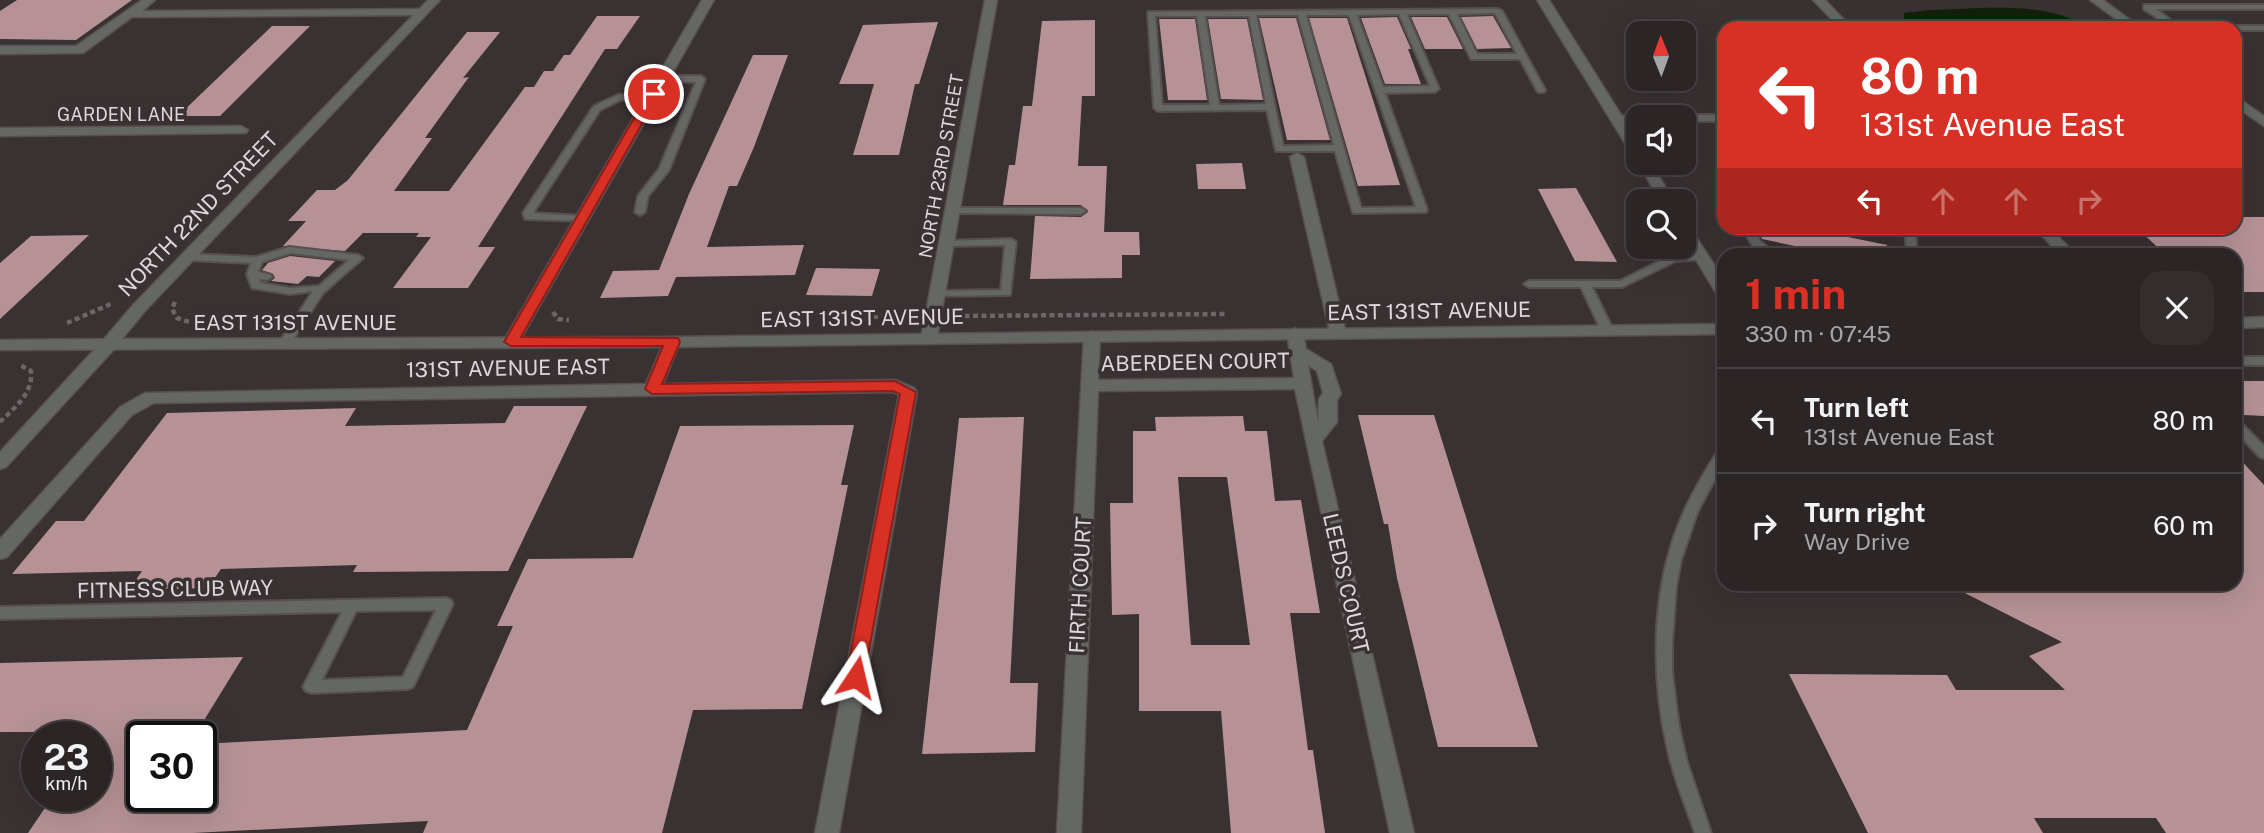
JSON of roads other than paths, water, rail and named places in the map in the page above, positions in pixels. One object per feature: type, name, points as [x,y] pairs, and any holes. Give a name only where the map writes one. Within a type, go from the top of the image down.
[{"type":"street","points":[[0,50],[79,50],[149,0]]},
{"type":"street","name":"NORTH 22ND STREET","points":[[0,463],[188,257],[434,0]]},
{"type":"street","points":[[511,342],[708,0]]},
{"type":"street","name":"NORTH 23RD STREET","points":[[929,338],[991,0]]},
{"type":"street","points":[[1543,0],[1626,133]]},
{"type":"street","points":[[1819,0],[1839,21]]},
{"type":"street","points":[[2096,0],[2125,21]]},
{"type":"street","points":[[130,14],[423,12]]},
{"type":"street","points":[[2242,105],[2264,121]]},
{"type":"street","name":"GARDEN LANE","points":[[0,132],[242,130]]},
{"type":"street","points":[[1297,158],[1338,332]]},
{"type":"street","points":[[2049,235],[2062,248]]},
{"type":"street","points":[[1696,249],[1717,282]]},
{"type":"street","points":[[2242,323],[2264,322]]},
{"type":"street","name":"EAST 131ST AVENUE","points":[[0,345],[672,342],[1092,336],[1297,343],[1338,332],[1717,329]]},
{"type":"street","name":"FIRTH COURT","points":[[1069,833],[1092,336]]},
{"type":"street","points":[[652,389],[672,342]]},
{"type":"street","points":[[1297,343],[1325,368],[1332,394],[1328,399],[1328,422],[1313,440]]},
{"type":"street","name":"LEEDS COURT","points":[[1297,343],[1301,383],[1313,440],[1402,833]]},
{"type":"street","name":"ABERDEEN COURT","points":[[1089,386],[1301,383]]},
{"type":"street","name":"131ST AVENUE EAST","points":[[0,552],[126,411],[151,397],[179,394],[895,386],[908,392],[827,833]]},
{"type":"lane","points":[[1268,0],[1271,13]]},
{"type":"lane","points":[[2167,21],[2147,7],[2264,6]]},
{"type":"lane","points":[[1452,11],[1474,57],[1522,56]]},
{"type":"lane","points":[[1271,107],[1158,108],[1151,14],[1498,11],[1541,90]]},
{"type":"lane","points":[[1301,13],[1357,211],[1422,210],[1352,12]]},
{"type":"lane","points":[[1379,90],[1435,89],[1402,12]]},
{"type":"lane","points":[[1201,13],[1216,108]]},
{"type":"lane","points":[[1252,13],[1279,149],[1340,148]]},
{"type":"lane","points":[[2242,29],[2264,28]]},
{"type":"lane","points":[[640,212],[643,196],[664,170],[701,79],[663,79]]},
{"type":"lane","points":[[582,219],[540,219],[529,217],[528,213],[597,108],[618,98],[654,94]]},
{"type":"lane","points":[[1617,118],[1626,118]]},
{"type":"lane","points":[[1696,118],[1717,118]]},
{"type":"lane","points":[[952,211],[1081,211]]},
{"type":"lane","points":[[1751,235],[1763,248]]},
{"type":"lane","points":[[937,294],[1006,293],[1011,242],[946,243]]},
{"type":"lane","points":[[188,257],[257,260],[289,250],[358,258],[317,290],[285,343]]},
{"type":"lane","points":[[1529,284],[1622,284],[1674,258],[1701,257]]},
{"type":"lane","points":[[257,260],[252,274],[256,286],[290,291],[317,290]]},
{"type":"lane","points":[[252,274],[267,277]]},
{"type":"lane","points":[[302,280],[317,290]]},
{"type":"lane","points":[[1585,284],[1607,330]]},
{"type":"lane","points":[[2242,361],[2264,361]]},
{"type":"lane","points":[[2242,431],[2264,454]]},
{"type":"lane","points":[[1703,833],[1675,751],[1666,681],[1666,627],[1671,571],[1680,537],[1701,488],[1717,462]]},
{"type":"lane","name":"FITNESS CLUB WAY","points":[[0,614],[352,606],[446,604],[408,683],[311,687],[352,606]]}]
